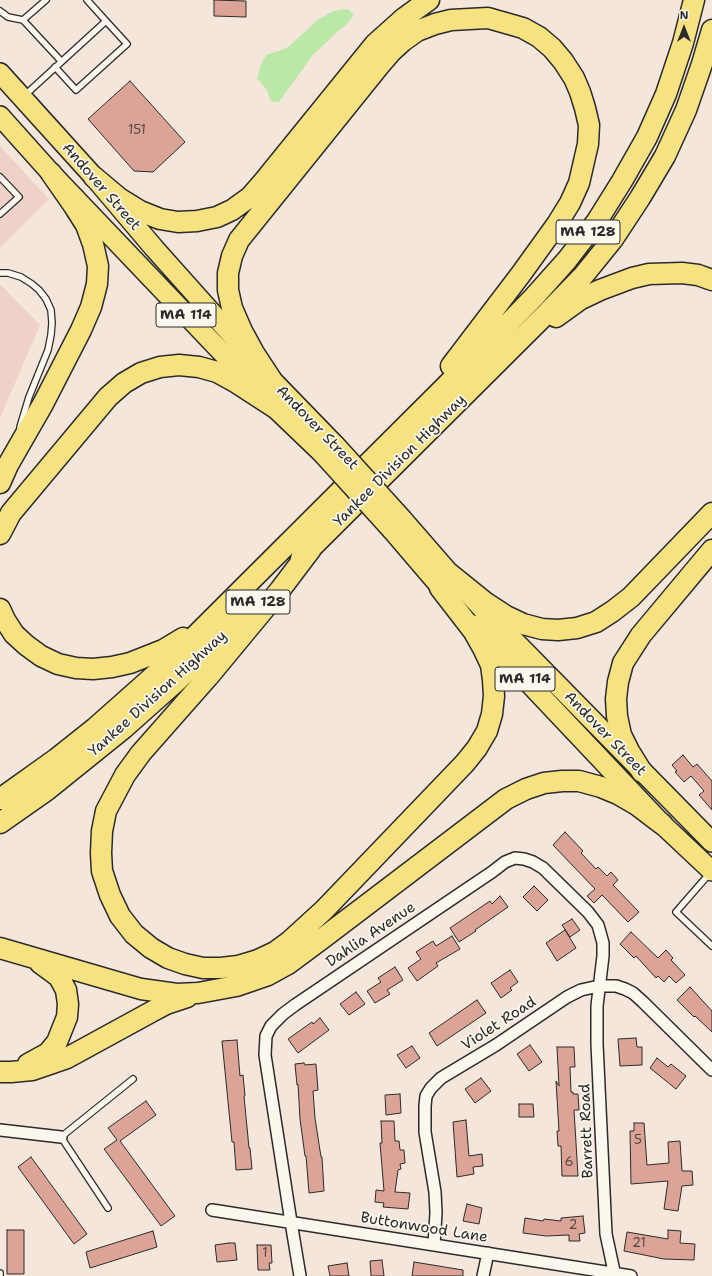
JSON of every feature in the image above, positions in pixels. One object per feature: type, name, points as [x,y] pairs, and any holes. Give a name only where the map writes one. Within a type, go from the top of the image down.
[{"type":"highway","points":[[94,177],[118,198],[140,211],[160,218],[178,222],[197,221],[217,217],[232,210],[250,197],[264,181],[375,44],[404,18],[429,0]]},
{"type":"highway","name":"Yankee Division Highway","points":[[0,799],[95,728],[166,665],[497,335],[567,260],[597,221],[647,137],[668,87],[683,43],[694,0]]},
{"type":"highway","points":[[271,379],[254,353],[232,308],[228,290],[228,273],[232,256],[239,240],[379,66],[403,41],[417,30],[451,20],[488,18],[506,23],[523,28],[539,37],[560,56],[574,78],[585,108],[588,125],[588,144],[584,164],[579,183],[570,203],[557,224],[412,419]]},
{"type":"highway","name":"Yankee Division Highway","points":[[0,823],[47,790],[124,728],[179,679],[499,362],[583,276],[613,239],[665,156],[686,110],[712,30]]},
{"type":"highway","name":"Andover Street","points":[[0,73],[94,177],[154,248],[271,379],[329,449],[445,581],[662,824],[712,871]]},
{"type":"highway","name":"Andover Street","points":[[0,116],[51,173],[274,407],[329,449]]},
{"type":"highway","points":[[4,474],[43,404],[81,330],[91,307],[97,284],[98,266],[93,244],[86,225],[51,173]]},
{"type":"highway","points":[[499,362],[537,331],[569,308],[594,293],[615,283],[649,274],[666,273],[698,275],[712,280]]},
{"type":"highway","points":[[0,534],[11,513],[108,397],[124,383],[141,373],[160,367],[179,365],[199,367],[216,372],[237,383],[274,407]]},
{"type":"highway","points":[[445,581],[486,603],[506,616],[523,624],[542,629],[558,630],[577,628],[596,622],[631,597],[712,513]]},
{"type":"highway","points":[[311,549],[280,590],[208,677],[141,753],[125,775],[106,811],[102,831],[102,871],[110,895],[120,916],[134,934],[151,948],[168,958],[185,964],[203,968],[238,966],[258,960],[275,952],[290,941],[329,904],[465,763],[477,748],[487,731],[492,714],[494,680],[491,665],[483,648],[445,581]]},
{"type":"highway","points":[[642,772],[621,735],[617,716],[616,700],[618,682],[623,663],[641,635],[712,550]]},
{"type":"highway","name":"Andover Street","points":[[445,581],[712,842]]},
{"type":"highway","points":[[0,609],[14,634],[26,646],[41,656],[58,664],[76,668],[93,669],[130,663],[163,650],[181,640],[203,623],[243,588]]},
{"type":"highway","points":[[0,948],[141,989],[177,994],[198,993],[236,986],[252,982],[288,964],[506,799],[526,789],[544,783],[579,781],[601,787],[618,794],[637,805],[662,824]]},
{"type":"highway","points":[[0,1071],[25,1066],[48,1053],[57,1042],[67,1017],[68,1004],[66,990],[59,977],[26,955]]},
{"type":"highway","points":[[0,1071],[11,1072],[32,1070],[67,1058],[166,1004],[198,993]]},
{"type":"street","name":"Dahlia Avenue","points":[[291,1222],[265,1055],[266,1036],[270,1026],[283,1014],[505,862],[515,858],[533,862],[543,868],[588,912],[598,925],[603,943],[603,956],[599,986]]},
{"type":"street","name":"Violet Road","points":[[434,1244],[436,1213],[435,1192],[425,1132],[424,1119],[426,1096],[441,1078],[496,1045],[567,996],[581,990],[599,986],[616,986],[633,993],[712,1070]]},
{"type":"street","name":"Barrett Road","points":[[599,986],[597,1006],[597,1044],[606,1234],[615,1275]]},
{"type":"street","points":[[0,1130],[61,1137]]},
{"type":"street","name":"Buttonwood Lane","points":[[212,1210],[434,1244],[615,1275],[631,1276]]},
{"type":"street","points":[[291,1222],[300,1276]]},
{"type":"street","points":[[483,1276],[488,1253]]},
{"type":"lane","points":[[24,20],[46,0]]},
{"type":"lane","points":[[55,67],[76,90],[127,44],[87,0]]},
{"type":"lane","points":[[0,11],[8,17],[24,20],[61,61]]},
{"type":"lane","points":[[22,97],[106,21]]},
{"type":"lane","points":[[0,177],[19,197],[0,214]]},
{"type":"lane","points":[[0,273],[8,273],[21,277],[39,290],[46,299],[51,310],[52,322],[52,335],[48,350],[29,397],[4,474]]},
{"type":"lane","points":[[712,871],[676,912],[712,946]]},
{"type":"lane","points":[[108,1208],[61,1137],[133,1079]]},
{"type":"shaded area","points":[[0,146],[49,199],[0,248]]},
{"type":"shaded area","points":[[0,284],[40,325],[0,418]]},
{"type":"green space","points":[[348,9],[353,16],[348,23],[312,56],[279,102],[273,102],[270,99],[267,90],[257,78],[266,55],[287,48],[319,19],[334,11]]},
{"type":"building","points":[[214,0],[246,1],[246,17],[214,16]]},
{"type":"building","points":[[130,81],[185,142],[153,172],[134,171],[88,119]]},
{"type":"building","points":[[683,755],[693,767],[697,764],[712,781],[712,810],[699,795],[704,791],[691,776],[684,782],[675,772],[677,771],[672,765]]},
{"type":"building","points":[[565,832],[583,851],[581,853],[596,869],[598,867],[607,876],[611,872],[618,880],[613,885],[639,912],[628,922],[602,895],[594,903],[587,896],[595,889],[553,845]]},
{"type":"building","points":[[534,886],[548,900],[537,911],[523,897]]},
{"type":"building","points":[[500,896],[508,907],[459,942],[450,928],[490,901],[492,904]]},
{"type":"building","points":[[572,919],[580,930],[570,937],[562,925]]},
{"type":"building","points":[[565,930],[576,948],[557,961],[546,943]]},
{"type":"building","points":[[631,932],[658,958],[666,950],[673,958],[671,960],[685,975],[676,983],[669,976],[664,982],[658,976],[656,978],[636,956],[634,958],[620,944]]},
{"type":"building","points":[[452,936],[460,949],[436,963],[438,966],[417,981],[408,968],[421,959],[416,952],[433,941],[436,946]]},
{"type":"building","points":[[395,967],[403,980],[387,990],[390,994],[375,1003],[367,991],[381,982],[378,978]]},
{"type":"building","points":[[510,970],[518,982],[510,988],[512,990],[501,998],[491,983]]},
{"type":"building","points":[[690,987],[712,1011],[712,1032],[677,1000]]},
{"type":"building","points":[[356,992],[365,1004],[349,1015],[340,1004]]},
{"type":"building","points":[[477,1000],[486,1013],[437,1046],[429,1033]]},
{"type":"building","points":[[320,1018],[329,1030],[298,1053],[288,1039]]},
{"type":"building","points":[[636,1038],[637,1047],[642,1047],[642,1065],[620,1066],[618,1039]]},
{"type":"building","points":[[237,1040],[240,1076],[243,1075],[252,1169],[236,1170],[222,1041]]},
{"type":"building","points":[[530,1045],[542,1062],[529,1071],[517,1054]]},
{"type":"building","points":[[412,1046],[420,1058],[406,1068],[397,1055]]},
{"type":"building","points":[[557,1047],[574,1047],[575,1067],[570,1067],[571,1092],[573,1092],[573,1094],[578,1094],[579,1110],[574,1110],[578,1176],[562,1176],[561,1146],[558,1146],[557,1131],[559,1131],[556,1081],[559,1086]]},
{"type":"building","points":[[657,1058],[668,1067],[671,1064],[686,1076],[676,1089],[650,1068]]},
{"type":"building","points":[[304,1063],[305,1065],[316,1064],[318,1090],[313,1091],[315,1118],[322,1157],[324,1191],[309,1193],[295,1064]]},
{"type":"building","points":[[481,1078],[491,1091],[475,1103],[465,1089]]},
{"type":"building","points":[[400,1094],[401,1113],[386,1115],[385,1095]]},
{"type":"building","points":[[146,1101],[156,1115],[120,1141],[175,1216],[161,1226],[104,1149],[117,1140],[108,1128]]},
{"type":"building","points":[[519,1104],[533,1104],[534,1117],[519,1117]]},
{"type":"building","points":[[466,1120],[469,1156],[482,1154],[483,1166],[473,1167],[474,1174],[457,1177],[453,1122]]},
{"type":"building","points":[[381,1121],[394,1121],[395,1141],[399,1141],[400,1150],[404,1150],[405,1163],[400,1164],[401,1169],[398,1170],[395,1192],[410,1193],[408,1209],[383,1207],[384,1203],[375,1202],[376,1190],[384,1191],[380,1143],[382,1143]]},
{"type":"building","points":[[634,1123],[644,1123],[647,1165],[669,1163],[668,1142],[680,1141],[682,1171],[692,1171],[693,1185],[682,1186],[678,1211],[664,1209],[668,1181],[631,1184],[630,1131],[634,1131]]},
{"type":"building","points":[[31,1157],[87,1234],[74,1244],[18,1167]]},
{"type":"building","points":[[467,1204],[482,1208],[479,1224],[463,1221]]},
{"type":"building","points":[[583,1216],[585,1233],[579,1234],[580,1241],[569,1241],[569,1235],[546,1236],[523,1233],[525,1218],[543,1221],[544,1219],[561,1221],[561,1218]]},
{"type":"building","points":[[7,1230],[24,1230],[24,1274],[7,1274]]},
{"type":"building","points":[[668,1230],[681,1231],[680,1243],[695,1244],[694,1260],[664,1259],[624,1251],[627,1232],[668,1239]]},
{"type":"building","points":[[153,1231],[157,1247],[90,1268],[86,1252]]},
{"type":"building","points":[[235,1243],[237,1260],[217,1262],[215,1245]]},
{"type":"building","points":[[257,1245],[271,1245],[272,1263],[269,1263],[270,1270],[258,1270]]},
{"type":"building","points":[[382,1260],[384,1276],[371,1276],[370,1261]]},
{"type":"building","points":[[414,1262],[463,1270],[463,1276],[412,1276]]},
{"type":"building","points":[[347,1263],[349,1276],[330,1276],[328,1266]]}]
